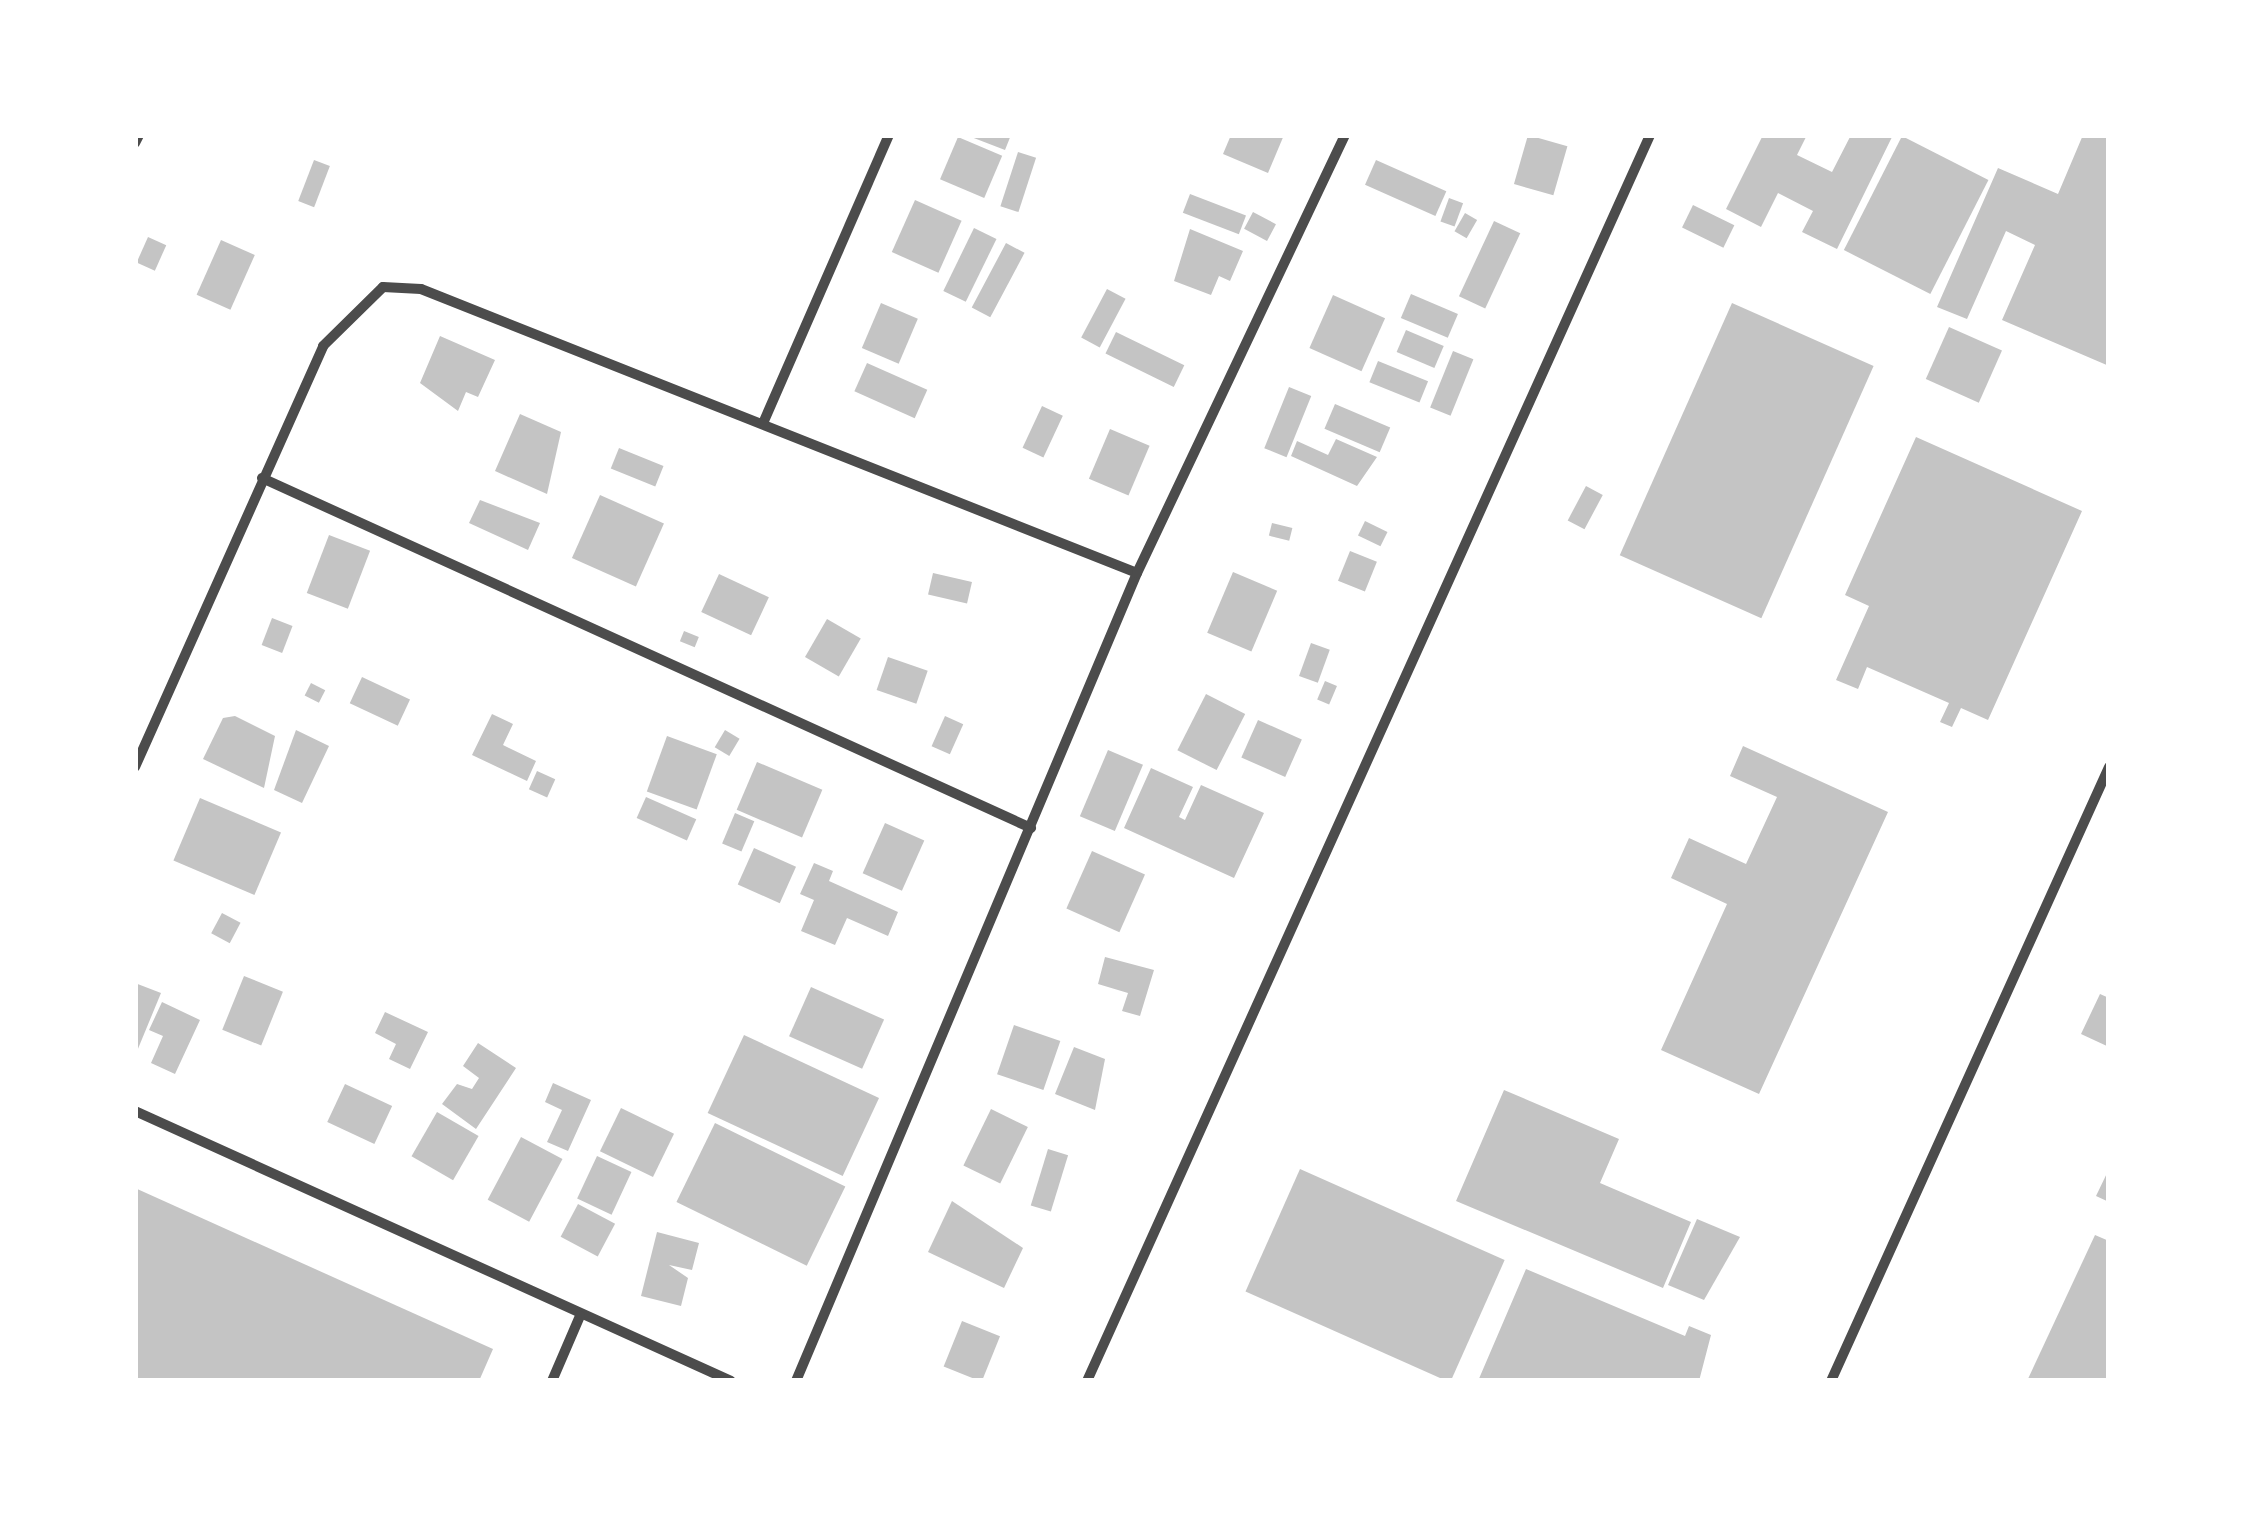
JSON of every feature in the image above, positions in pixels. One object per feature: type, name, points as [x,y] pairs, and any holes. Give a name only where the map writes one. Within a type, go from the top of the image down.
[{"type":"street","points":[[135,143],[138,135]]},
{"type":"street","points":[[764,421],[889,135]]},
{"type":"street","points":[[796,1381],[1137,573],[1346,135]]},
{"type":"street","points":[[1088,1381],[1650,135]]},
{"type":"street","points":[[135,767],[323,346],[384,287],[421,290],[764,421],[1137,573]]},
{"type":"street","points":[[262,478],[1031,828]]},
{"type":"street","points":[[1831,1381],[2109,767]]},
{"type":"street","points":[[135,1111],[580,1316],[732,1381]]},
{"type":"street","points":[[552,1381],[580,1316]]},
{"type":"building","points":[[966,135],[1011,135],[1005,150]]},
{"type":"building","points":[[1231,135],[1284,135],[1268,173],[1223,154]]},
{"type":"building","points":[[1528,135],[1567,146],[1553,195],[1514,184]]},
{"type":"building","points":[[1763,135],[1807,135],[1797,155],[1832,172],[1851,135],[1893,135],[1837,249],[1802,232],[1813,211],[1778,193],[1761,227],[1726,209]]},
{"type":"building","points":[[2083,135],[2109,135],[2109,366],[2002,320],[2035,245],[2006,231],[1967,319],[1937,307],[1998,168],[2058,194]]},
{"type":"building","points":[[1902,136],[1988,180],[1930,294],[1844,250]]},
{"type":"building","points":[[958,137],[1002,156],[984,198],[940,179]]},
{"type":"building","points":[[1018,152],[1036,158],[1018,212],[1000,206]]},
{"type":"building","points":[[314,160],[330,166],[314,207],[298,201]]},
{"type":"building","points":[[1376,160],[1446,191],[1435,216],[1365,185]]},
{"type":"building","points":[[1190,194],[1246,216],[1239,234],[1183,213]]},
{"type":"building","points":[[1449,198],[1463,203],[1455,227],[1440,221]]},
{"type":"building","points":[[915,200],[962,221],[938,273],[892,252]]},
{"type":"building","points":[[1693,205],[1734,225],[1723,248],[1682,227]]},
{"type":"building","points":[[1253,212],[1276,224],[1267,241],[1244,229]]},
{"type":"building","points":[[1465,213],[1477,220],[1467,238],[1454,231]]},
{"type":"building","points":[[1494,221],[1520,233],[1485,308],[1459,296]]},
{"type":"building","points":[[974,228],[996,239],[966,302],[943,291]]},
{"type":"building","points":[[1190,229],[1243,251],[1230,281],[1219,276],[1211,295],[1174,281]]},
{"type":"building","points":[[148,237],[166,245],[155,271],[137,263]]},
{"type":"building","points":[[221,240],[255,255],[230,310],[197,295]]},
{"type":"building","points":[[1006,243],[1025,253],[990,317],[972,307]]},
{"type":"building","points":[[1107,289],[1126,299],[1100,347],[1081,338]]},
{"type":"building","points":[[1411,294],[1458,314],[1448,338],[1401,318]]},
{"type":"building","points":[[1333,295],[1385,318],[1361,371],[1309,348]]},
{"type":"building","points":[[881,303],[918,319],[899,364],[862,348]]},
{"type":"building","points":[[1732,303],[1874,366],[1761,618],[1620,555]]},
{"type":"building","points":[[1949,327],[2002,351],[1979,403],[1926,379]]},
{"type":"building","points":[[1406,330],[1444,346],[1434,368],[1397,352]]},
{"type":"building","points":[[1116,332],[1184,365],[1174,387],[1105,354]]},
{"type":"building","points":[[440,336],[495,360],[478,397],[466,392],[458,411],[420,383]]},
{"type":"building","points":[[1453,351],[1473,359],[1451,416],[1430,408]]},
{"type":"building","points":[[1378,361],[1428,381],[1419,403],[1369,382]]},
{"type":"building","points":[[867,363],[927,390],[915,418],[854,391]]},
{"type":"building","points":[[1289,387],[1311,396],[1287,457],[1264,448]]},
{"type":"building","points":[[1335,404],[1390,427],[1380,452],[1324,429]]},
{"type":"building","points":[[1042,406],[1063,416],[1043,457],[1023,448]]},
{"type":"building","points":[[520,414],[561,432],[547,494],[495,471]]},
{"type":"building","points":[[1110,429],[1150,446],[1128,496],[1089,479]]},
{"type":"building","points":[[1916,437],[2082,511],[1988,720],[1961,708],[1952,727],[1940,722],[1949,703],[1867,667],[1858,689],[1836,680],[1869,606],[1845,595]]},
{"type":"building","points":[[1336,439],[1377,457],[1357,486],[1291,456],[1297,441],[1328,455]]},
{"type":"building","points":[[619,448],[664,466],[655,486],[611,468]]},
{"type":"building","points":[[1586,486],[1603,495],[1584,529],[1568,520]]},
{"type":"building","points":[[600,495],[664,523],[636,587],[572,558]]},
{"type":"building","points":[[480,500],[540,523],[528,550],[469,523]]},
{"type":"building","points":[[1365,521],[1387,532],[1380,546],[1358,535]]},
{"type":"building","points":[[1272,523],[1292,528],[1289,541],[1269,536]]},
{"type":"building","points":[[329,535],[370,551],[348,609],[307,593]]},
{"type":"building","points":[[1350,551],[1377,562],[1365,592],[1338,581]]},
{"type":"building","points":[[1233,572],[1277,591],[1251,652],[1207,633]]},
{"type":"building","points":[[933,573],[972,582],[967,603],[928,594]]},
{"type":"building","points":[[719,574],[769,597],[751,635],[701,612]]},
{"type":"building","points":[[272,618],[293,626],[282,653],[262,645]]},
{"type":"building","points":[[827,619],[861,638],[839,677],[805,657]]},
{"type":"building","points":[[684,631],[699,637],[695,647],[680,641]]},
{"type":"building","points":[[1311,643],[1330,650],[1318,683],[1299,676]]},
{"type":"building","points":[[888,657],[928,671],[916,704],[877,690]]},
{"type":"building","points":[[362,677],[410,699],[398,726],[350,703]]},
{"type":"building","points":[[1325,681],[1337,686],[1329,704],[1317,699]]},
{"type":"building","points":[[311,683],[325,690],[319,703],[305,695]]},
{"type":"building","points":[[1206,694],[1245,714],[1217,770],[1177,750]]},
{"type":"building","points":[[492,714],[513,724],[503,745],[536,761],[527,781],[472,755]]},
{"type":"building","points":[[235,716],[275,736],[264,788],[203,759],[223,718]]},
{"type":"building","points":[[945,716],[963,724],[950,754],[932,746]]},
{"type":"building","points":[[1258,720],[1302,740],[1285,777],[1241,757]]},
{"type":"building","points":[[296,730],[329,746],[302,803],[274,790]]},
{"type":"building","points":[[725,730],[740,739],[729,756],[715,747]]},
{"type":"building","points":[[667,736],[717,754],[697,810],[647,791]]},
{"type":"building","points":[[1743,746],[1888,812],[1759,1094],[1661,1050],[1727,904],[1671,878],[1689,838],[1746,864],[1777,797],[1730,776]]},
{"type":"building","points":[[1108,750],[1143,765],[1115,831],[1080,816]]},
{"type":"building","points":[[757,762],[822,790],[802,838],[737,810]]},
{"type":"building","points":[[1151,768],[1193,787],[1179,817],[1185,820],[1201,785],[1264,813],[1234,878],[1124,828]]},
{"type":"building","points":[[537,771],[555,779],[547,797],[529,789]]},
{"type":"building","points":[[646,797],[696,819],[687,840],[637,818]]},
{"type":"building","points":[[200,798],[281,832],[254,895],[173,861]]},
{"type":"building","points":[[735,813],[754,821],[741,852],[722,843]]},
{"type":"building","points":[[885,823],[924,840],[902,891],[863,873]]},
{"type":"building","points":[[754,848],[796,867],[780,903],[738,885]]},
{"type":"building","points":[[1092,851],[1145,875],[1119,932],[1066,909]]},
{"type":"building","points":[[814,863],[833,871],[829,881],[898,912],[888,936],[847,918],[835,945],[801,931],[814,900],[800,894]]},
{"type":"building","points":[[222,913],[241,923],[230,943],[211,933]]},
{"type":"building","points":[[1105,957],[1154,970],[1140,1016],[1122,1011],[1128,993],[1098,984]]},
{"type":"building","points":[[244,976],[283,992],[261,1046],[222,1030]]},
{"type":"building","points":[[135,983],[161,993],[135,1056]]},
{"type":"building","points":[[811,987],[884,1020],[862,1069],[789,1036]]},
{"type":"building","points":[[2100,994],[2109,998],[2109,1047],[2081,1034]]},
{"type":"building","points":[[162,1002],[200,1020],[175,1074],[151,1063],[163,1036],[149,1030]]},
{"type":"building","points":[[385,1012],[428,1032],[410,1069],[389,1059],[396,1044],[375,1033]]},
{"type":"building","points":[[1014,1025],[1060,1041],[1043,1090],[997,1074]]},
{"type":"building","points":[[744,1035],[879,1098],[843,1176],[708,1113]]},
{"type":"building","points":[[478,1043],[516,1068],[476,1129],[442,1104],[457,1084],[472,1089],[479,1078],[463,1066]]},
{"type":"building","points":[[1074,1047],[1105,1059],[1095,1110],[1055,1094]]},
{"type":"building","points":[[553,1083],[591,1100],[568,1151],[547,1142],[562,1110],[545,1102]]},
{"type":"building","points":[[345,1084],[392,1106],[374,1144],[327,1122]]},
{"type":"building","points":[[1504,1090],[1619,1139],[1600,1183],[1691,1222],[1663,1288],[1456,1201]]},
{"type":"building","points":[[621,1108],[674,1134],[653,1177],[600,1151]]},
{"type":"building","points":[[991,1109],[1028,1127],[1000,1184],[963,1166]]},
{"type":"building","points":[[437,1112],[479,1136],[453,1180],[412,1156]]},
{"type":"building","points":[[715,1123],[845,1187],[807,1266],[676,1202]]},
{"type":"building","points":[[521,1137],[562,1159],[529,1222],[488,1200]]},
{"type":"building","points":[[1048,1149],[1068,1155],[1051,1212],[1031,1205]]},
{"type":"building","points":[[597,1156],[631,1172],[612,1215],[577,1199]]},
{"type":"building","points":[[1300,1169],[1505,1260],[1451,1381],[1245,1291]]},
{"type":"building","points":[[2109,1169],[2109,1202],[2096,1196]]},
{"type":"building","points":[[135,1188],[493,1349],[479,1381],[135,1381]]},
{"type":"building","points":[[952,1201],[1023,1248],[1004,1288],[928,1252]]},
{"type":"building","points":[[578,1204],[615,1224],[598,1256],[561,1237]]},
{"type":"building","points":[[1697,1219],[1740,1237],[1704,1300],[1668,1285]]},
{"type":"building","points":[[657,1232],[699,1243],[692,1270],[669,1265],[688,1278],[681,1306],[641,1296]]},
{"type":"building","points":[[2095,1235],[2109,1241],[2109,1381],[2027,1381]]},
{"type":"building","points":[[1526,1269],[1685,1336],[1689,1326],[1711,1335],[1699,1381],[1478,1381]]},
{"type":"building","points":[[962,1321],[1000,1336],[982,1381],[944,1366]]}]
